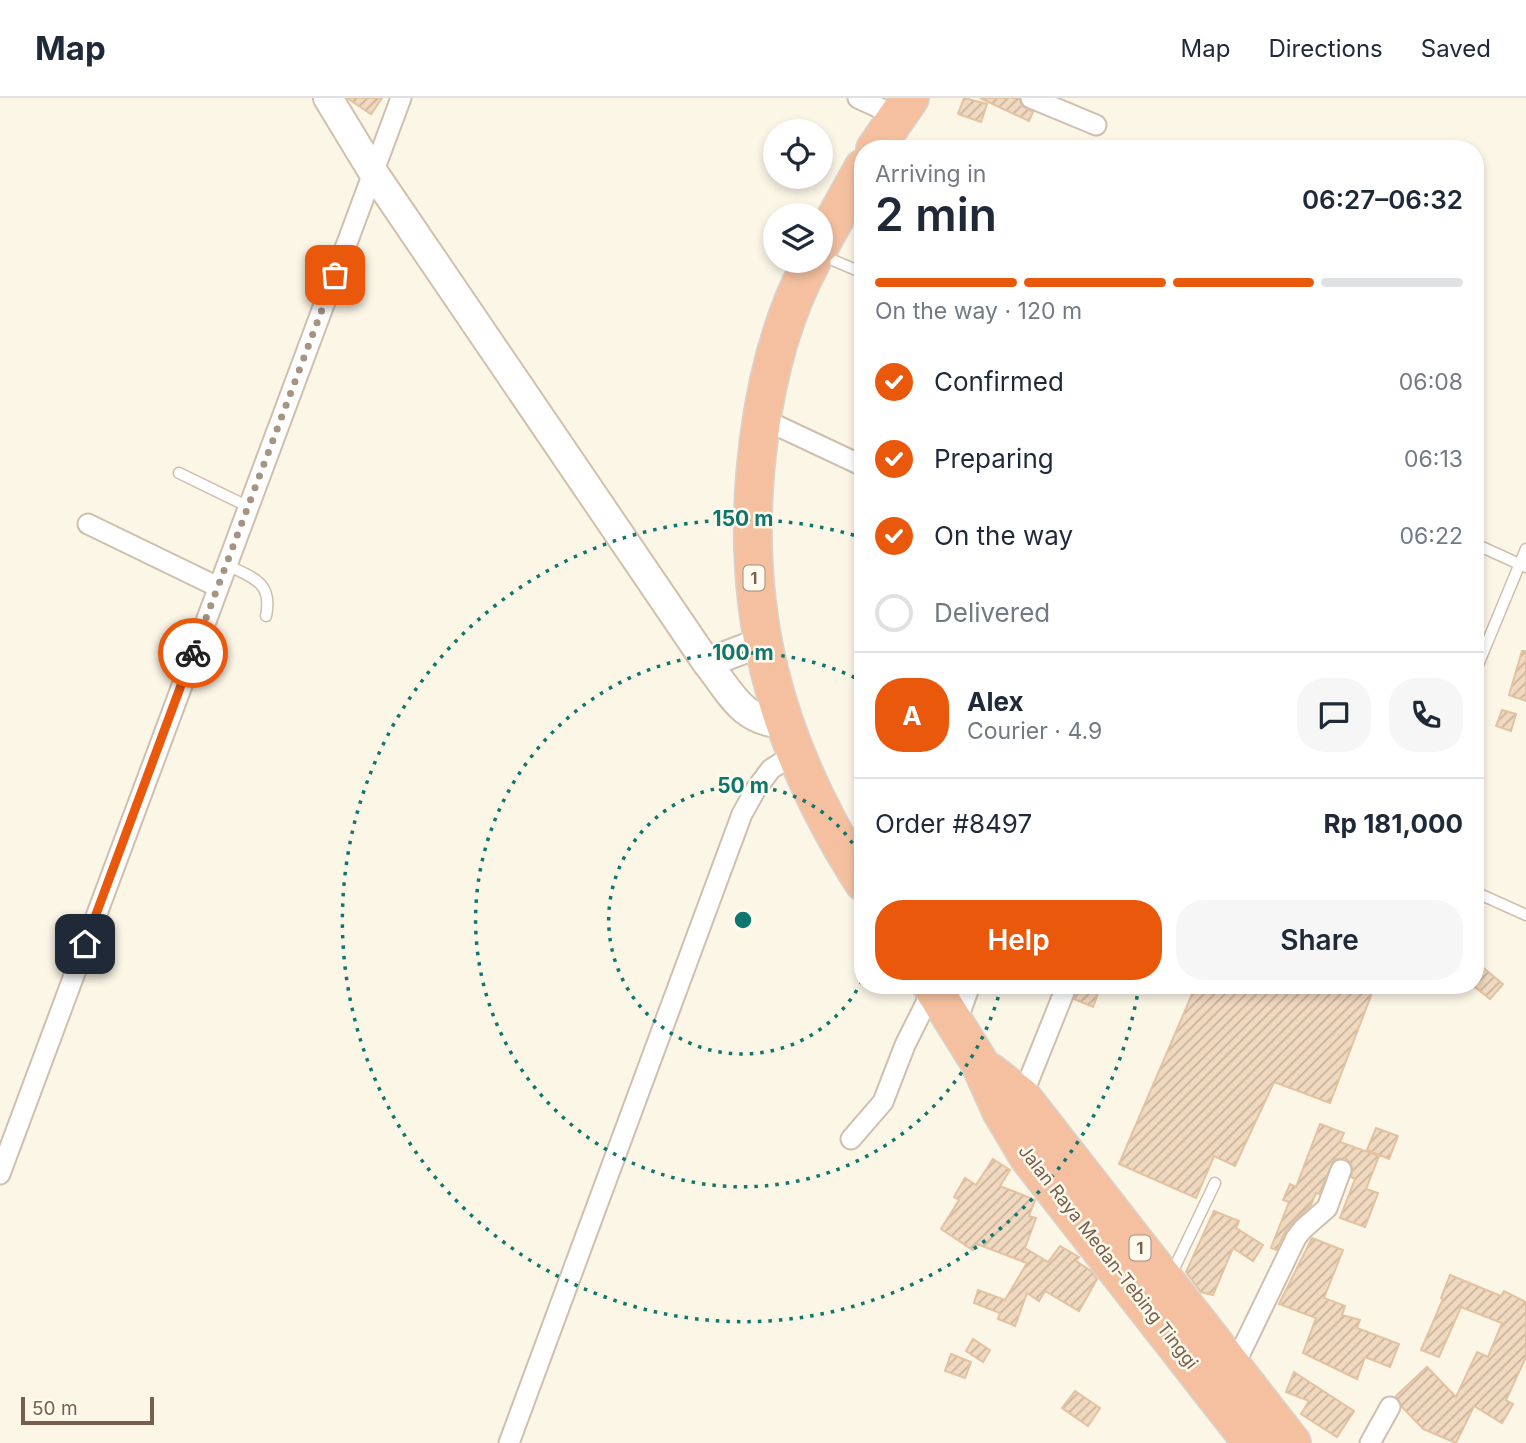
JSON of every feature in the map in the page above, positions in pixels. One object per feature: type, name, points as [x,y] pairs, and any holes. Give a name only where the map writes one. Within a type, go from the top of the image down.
[{"type":"highway","points":[[881,140],[903,107]]},
{"type":"highway","points":[[833,222],[854,184]]},
{"type":"highway","name":"1","points":[[806,273],[786,317],[774,356],[761,418],[752,501],[751,553],[762,642],[789,739],[854,868]]},
{"type":"highway","name":"Jalan Raya Medan-Tebing Tinggi","points":[[937,994],[979,1062],[1001,1111],[1029,1158],[1252,1443]]},
{"type":"highway","name":"Jalan Raya Medan-Tebing Tinggi","points":[[979,1062],[1022,1097],[1292,1443]]},
{"type":"street","points":[[328,98],[373,172],[708,663],[745,712],[789,739],[742,814],[509,1443]]},
{"type":"street","points":[[0,1174],[401,98]]},
{"type":"street","points":[[858,98],[903,107]]},
{"type":"street","points":[[1031,98],[1096,125]]},
{"type":"street","points":[[761,418],[854,462]]},
{"type":"street","points":[[88,524],[218,587]]},
{"type":"street","points":[[708,663],[762,642]]},
{"type":"street","points":[[851,1139],[883,1102],[929,994]]},
{"type":"street","points":[[956,1024],[967,994]]},
{"type":"street","points":[[1022,1097],[1062,994]]},
{"type":"street","points":[[1234,1366],[1296,1238],[1327,1208],[1341,1170]]},
{"type":"street","points":[[1370,1443],[1390,1407]]},
{"type":"lane","points":[[833,260],[854,270]]},
{"type":"lane","points":[[178,473],[249,507]]},
{"type":"lane","points":[[1484,548],[1523,565]]},
{"type":"lane","points":[[1484,652],[1523,565],[1526,549]]},
{"type":"lane","points":[[226,564],[257,581],[267,593],[269,601],[266,616]]},
{"type":"lane","points":[[1484,896],[1526,915]]},
{"type":"lane","points":[[1167,1283],[1215,1182]]},
{"type":"building","points":[[347,98],[382,98],[371,114]]},
{"type":"building","points":[[964,98],[987,104],[981,122],[958,114]]},
{"type":"building","points":[[980,98],[1019,98],[1022,106],[1033,112],[1029,121]]},
{"type":"building","points":[[1522,651],[1526,651],[1526,701],[1509,695]]},
{"type":"building","points":[[1502,710],[1516,714],[1511,731],[1496,726]]},
{"type":"building","points":[[1484,968],[1503,984],[1490,999],[1484,994]]},
{"type":"building","points":[[1076,994],[1098,994],[1093,1007],[1074,999]]},
{"type":"building","points":[[1192,994],[1372,994],[1330,1103],[1274,1082],[1235,1166],[1214,1156],[1196,1198],[1119,1164]]},
{"type":"building","points":[[1320,1124],[1344,1133],[1340,1142],[1379,1156],[1366,1189],[1378,1193],[1365,1227],[1340,1218],[1355,1179],[1351,1177],[1353,1169],[1350,1162],[1345,1158],[1334,1160],[1319,1194],[1316,1193],[1311,1205],[1286,1230],[1277,1250],[1271,1248],[1289,1202],[1283,1200],[1290,1184],[1296,1187]]},
{"type":"building","points":[[1376,1128],[1398,1136],[1389,1159],[1367,1150]]},
{"type":"building","points":[[993,1159],[1010,1170],[1000,1186],[1035,1200],[1029,1216],[1036,1218],[1025,1248],[1048,1262],[1060,1246],[1079,1257],[1076,1261],[1091,1271],[1097,1279],[1079,1311],[1045,1291],[1039,1301],[1027,1293],[1015,1326],[998,1319],[1000,1313],[974,1303],[978,1290],[1005,1300],[1027,1263],[977,1244],[973,1250],[941,1229],[959,1200],[954,1197],[965,1178],[976,1185]]},
{"type":"building","points":[[1214,1211],[1239,1221],[1236,1228],[1263,1245],[1253,1261],[1233,1248],[1213,1295],[1201,1292],[1186,1272]]},
{"type":"building","points":[[1312,1238],[1343,1250],[1324,1298],[1345,1306],[1342,1315],[1360,1320],[1357,1328],[1399,1344],[1390,1367],[1365,1357],[1357,1379],[1303,1353],[1316,1318],[1279,1304]]},
{"type":"building","points":[[1450,1275],[1501,1296],[1504,1291],[1526,1302],[1526,1357],[1506,1400],[1513,1404],[1502,1423],[1474,1406],[1456,1443],[1423,1429],[1402,1407],[1396,1396],[1427,1367],[1456,1397],[1477,1352],[1488,1357],[1502,1323],[1461,1307],[1439,1357],[1421,1350],[1443,1299],[1441,1298]]},
{"type":"building","points":[[973,1339],[990,1350],[983,1362],[966,1351]]},
{"type":"building","points":[[951,1354],[971,1362],[965,1378],[945,1371]]},
{"type":"building","points":[[1294,1372],[1354,1411],[1337,1437],[1301,1414],[1309,1401],[1286,1392]]},
{"type":"building","points":[[1075,1391],[1100,1408],[1088,1426],[1062,1408]]},
{"type":"way so far","points":[[193,653],[335,275]]},
{"type":"route","points":[[85,944],[193,653]]}]
